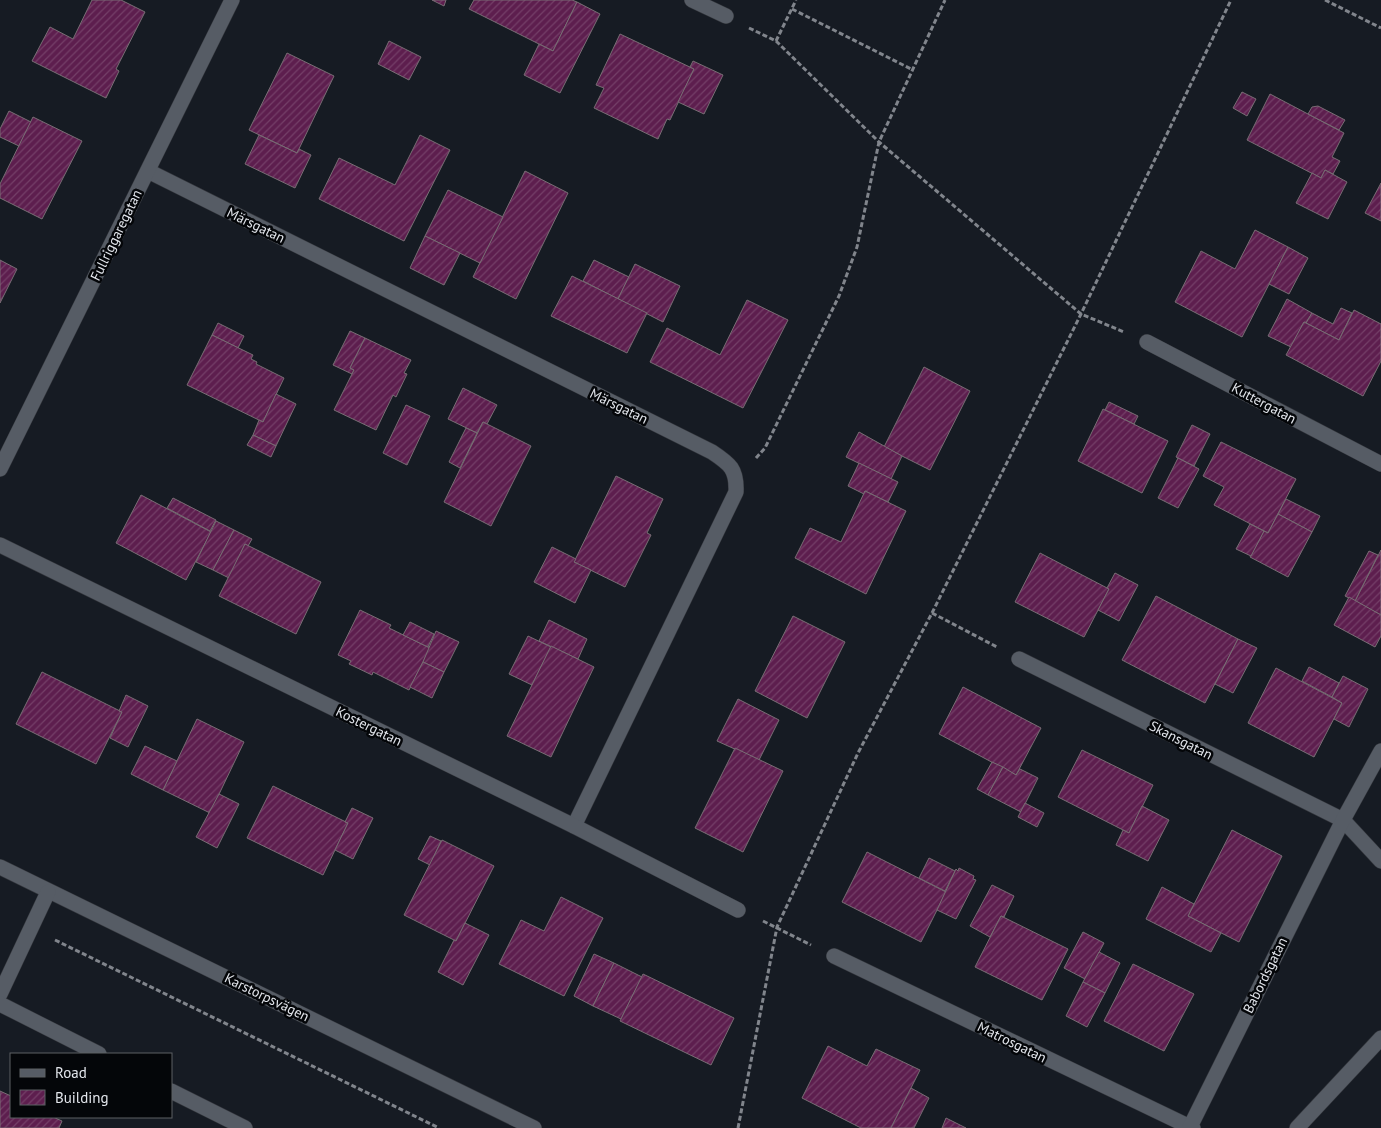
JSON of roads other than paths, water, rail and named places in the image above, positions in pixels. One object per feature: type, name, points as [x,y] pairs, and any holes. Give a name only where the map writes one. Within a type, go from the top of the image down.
[{"type":"street","name":"Fullriggaregatan","points":[[0,469],[232,0]]},
{"type":"street","points":[[692,0],[726,16]]},
{"type":"street","name":"Märsgatan","points":[[148,171],[712,452],[726,462],[737,477],[736,492],[574,826]]},
{"type":"street","name":"Kuttergatan","points":[[1147,342],[1381,464]]},
{"type":"street","name":"Kostergatan","points":[[0,545],[574,826],[738,910]]},
{"type":"street","name":"Skansgatan","points":[[1019,659],[1342,820]]},
{"type":"street","name":"Babordsgatan","points":[[1192,1127],[1342,820],[1381,751]]},
{"type":"street","points":[[1342,820],[1381,861]]},
{"type":"street","name":"Karstorpsvägen","points":[[0,867],[48,892],[489,1104],[534,1128]]},
{"type":"street","points":[[0,994],[48,892]]},
{"type":"street","name":"Matrosgatan","points":[[834,956],[1192,1127]]},
{"type":"street","points":[[0,1004],[97,1053]]},
{"type":"street","points":[[1297,1128],[1381,1038]]},
{"type":"street","points":[[172,1092],[245,1128]]}]
